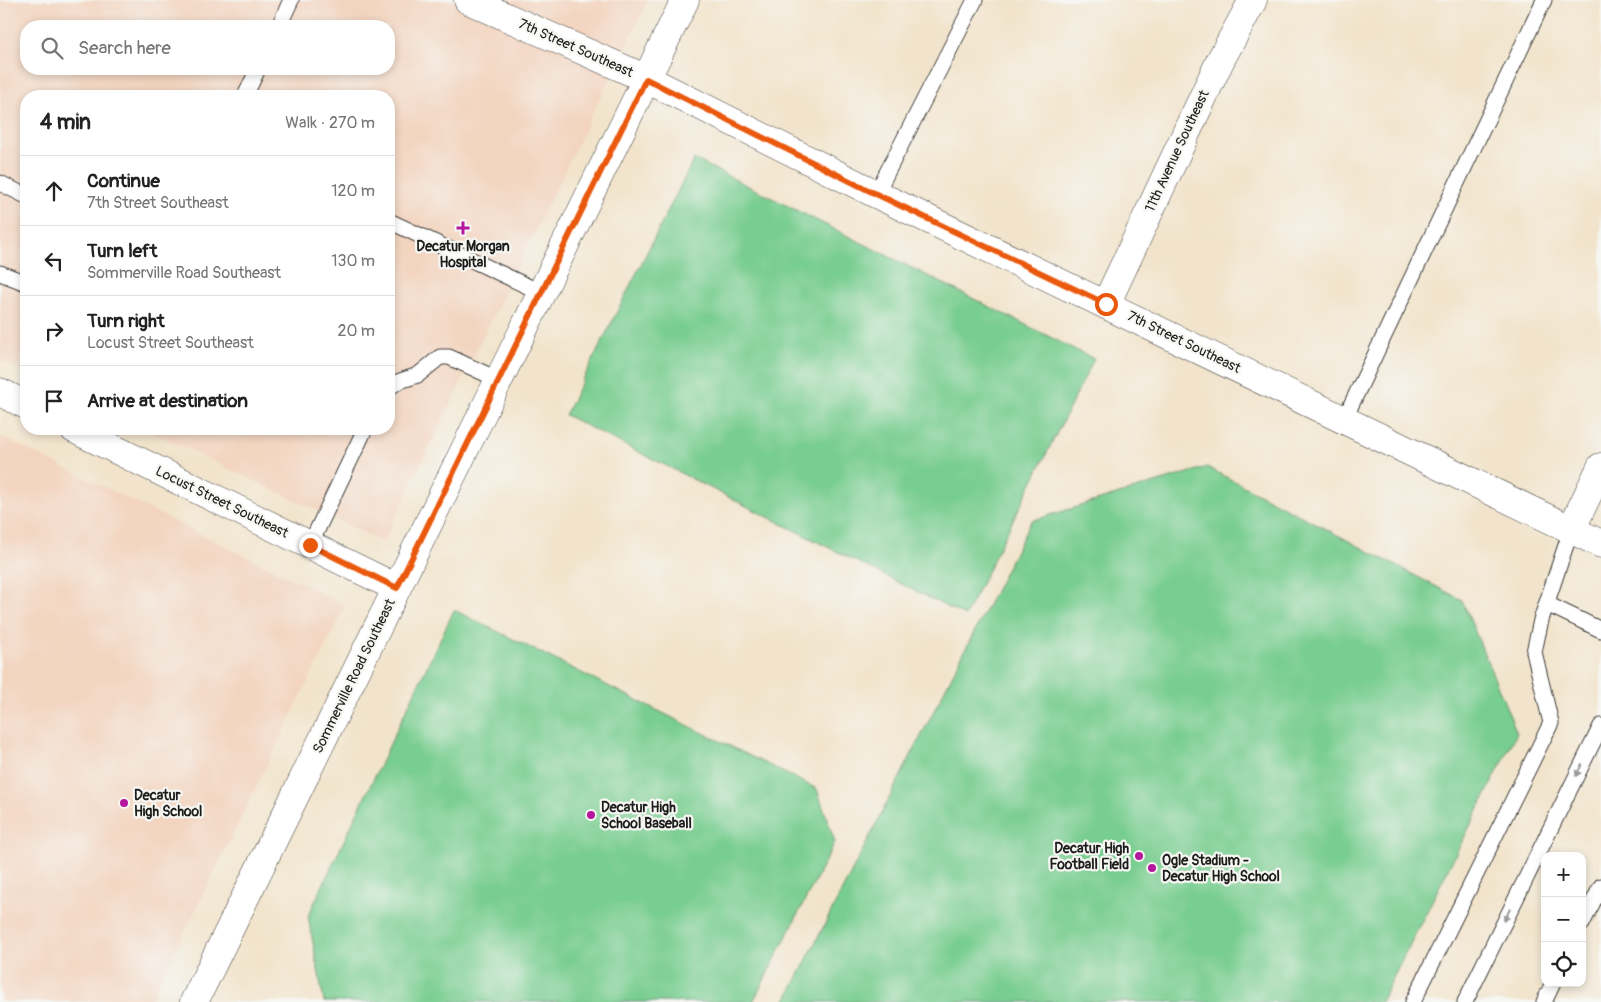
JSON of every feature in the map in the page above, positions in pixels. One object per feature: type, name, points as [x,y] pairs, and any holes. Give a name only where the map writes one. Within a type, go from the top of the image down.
[{"type":"street","name":"7th Street Southeast","points":[[468,0],[646,79],[876,194],[1601,544]]},
{"type":"street","name":"Sommerville Road Southeast","points":[[194,1002],[685,0]]},
{"type":"street","name":"11th Avenue Southeast","points":[[1106,304],[1220,61],[1253,0]]},
{"type":"street","name":"Locust Street Southeast","points":[[86,435],[397,588]]},
{"type":"street","points":[[1571,530],[1601,467]]},
{"type":"lane","points":[[282,20],[291,0]]},
{"type":"lane","points":[[876,194],[976,0]]},
{"type":"lane","points":[[1344,420],[1544,0]]},
{"type":"lane","points":[[248,90],[255,75]]},
{"type":"lane","points":[[0,184],[20,193]]},
{"type":"lane","points":[[395,224],[542,294]]},
{"type":"lane","points":[[0,272],[20,280]]},
{"type":"lane","points":[[395,384],[418,374],[440,357],[449,357],[499,380]]},
{"type":"lane","points":[[310,545],[362,435]]},
{"type":"lane","points":[[1413,1002],[1551,723],[1534,652],[1571,530]]},
{"type":"lane","points":[[1547,604],[1601,630]]},
{"type":"lane","points":[[1465,1002],[1601,726]]},
{"type":"lane","points":[[1586,916],[1601,886]]},
{"type":"lane","points":[[1544,1002],[1551,987]]},
{"type":"shaded area","name":"Decatur Morgan Hospital","points":[[0,0],[648,0],[383,542],[158,435],[395,435],[395,90],[20,90],[20,369],[0,360]]},
{"type":"shaded area","name":"Decatur High School","points":[[0,436],[346,605],[150,1002],[0,1002]]},
{"type":"green space","points":[[694,159],[1094,359],[965,616],[565,415]]},
{"type":"green space","name":"Ogle Stadium - Decatur High School","points":[[1207,467],[1462,600],[1517,733],[1381,1002],[785,1002],[1031,521]]},
{"type":"green space","name":"Decatur High School Baseball","points":[[454,610],[817,789],[835,842],[753,1002],[324,1002],[308,916]]},
{"type":"place","name":"Decatur Morgan Hospital","points":[[463,228]]},
{"type":"place","name":"Decatur High School","points":[[124,803]]},
{"type":"place","name":"Decatur High School Baseball","points":[[591,815]]},
{"type":"place","name":"Decatur High Football Field","points":[[1139,856]]},
{"type":"place","name":"Ogle Stadium - Decatur High School","points":[[1152,868]]},
{"type":"route","points":[[310,545],[397,588],[646,79],[876,194],[1106,304]]}]
